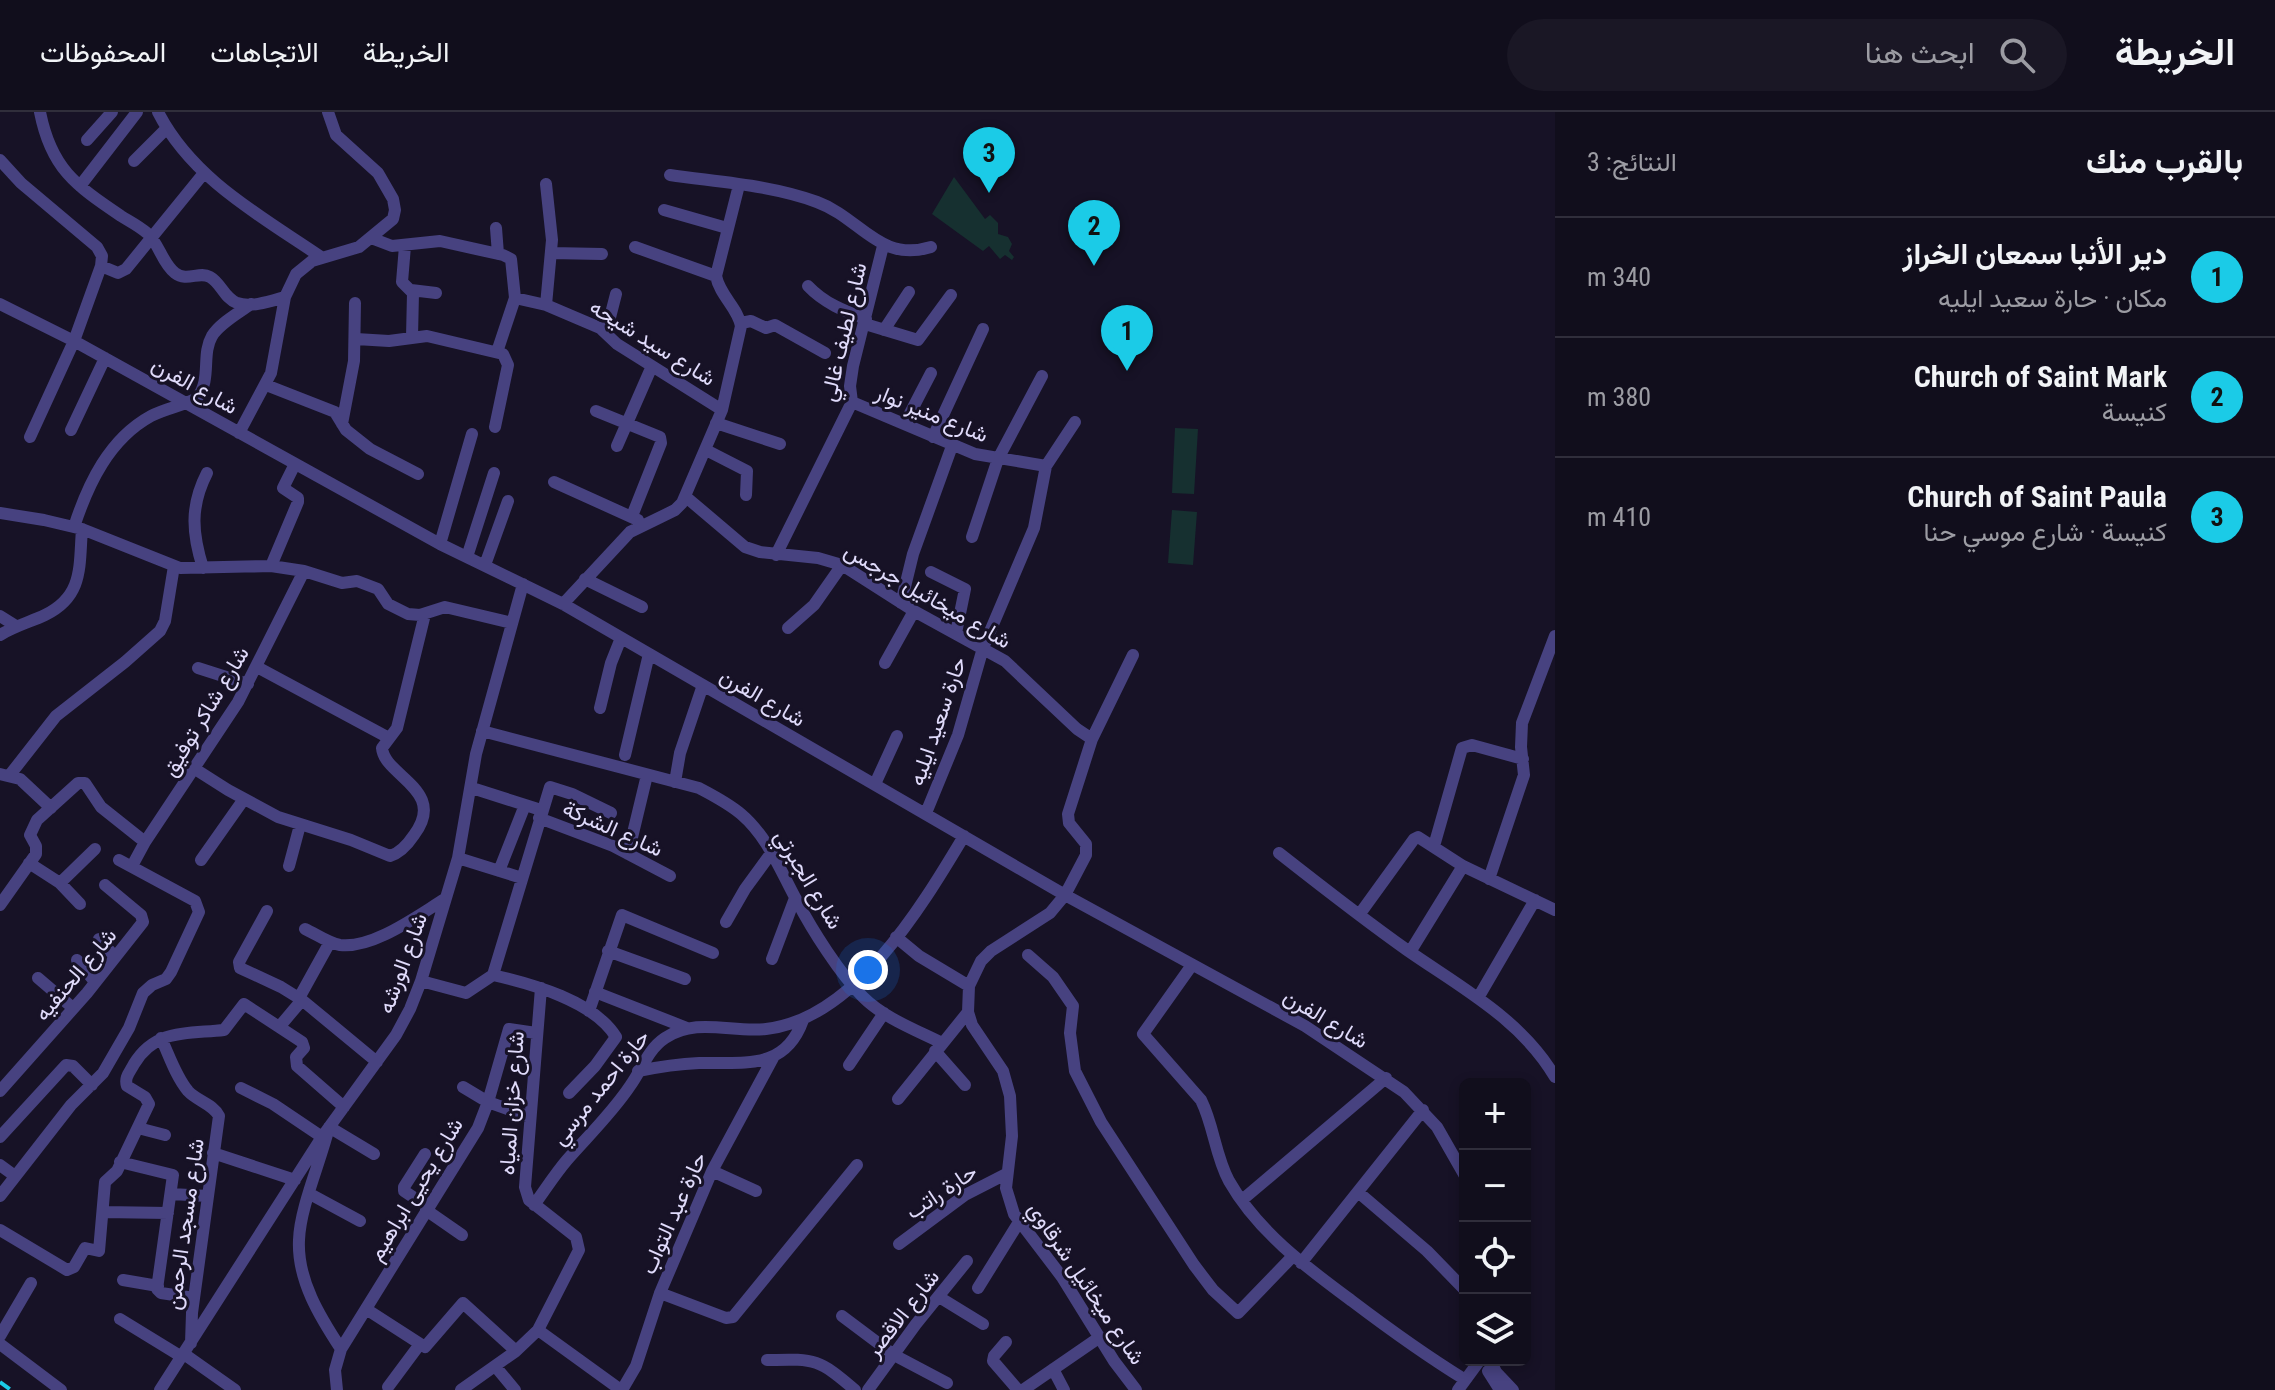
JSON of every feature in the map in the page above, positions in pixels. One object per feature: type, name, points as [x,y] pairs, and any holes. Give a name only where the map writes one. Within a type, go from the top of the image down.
[{"type":"street","points":[[40,112],[50,149],[80,186],[151,236],[176,274],[187,278],[206,275],[239,304],[285,297]]},
{"type":"street","points":[[87,140],[112,112]]},
{"type":"street","points":[[80,186],[137,112]]},
{"type":"street","points":[[158,112],[166,129],[204,173],[321,257]]},
{"type":"street","points":[[239,433],[266,385],[278,345],[285,297],[296,274],[321,257],[350,252],[393,219],[393,199],[378,173],[336,135],[328,112]]},
{"type":"street","points":[[134,161],[166,129]]},
{"type":"street","points":[[0,160],[21,183],[97,247],[102,256],[74,341],[30,437]]},
{"type":"street","points":[[101,266],[122,273],[204,173]]},
{"type":"street","points":[[670,175],[739,185],[817,202],[838,211],[883,246],[907,252],[931,247]]},
{"type":"street","points":[[546,184],[551,253],[546,305]]},
{"type":"street","points":[[563,604],[630,532],[675,510],[686,497],[706,450],[722,410],[741,323],[722,295],[716,276],[739,185]]},
{"type":"street","points":[[664,210],[727,228]]},
{"type":"street","points":[[496,228],[498,254]]},
{"type":"street","points":[[371,238],[383,244],[405,246],[440,241],[511,259],[515,298],[497,352]]},
{"type":"street","points":[[405,246],[403,286],[436,293]]},
{"type":"street","name":"شارع لطيف غالي","points":[[776,555],[852,402],[850,386],[853,366],[883,246]]},
{"type":"street","points":[[635,247],[716,276]]},
{"type":"street","points":[[551,253],[602,254]]},
{"type":"street","points":[[808,286],[839,309],[884,330],[918,340],[951,295]]},
{"type":"street","points":[[411,290],[414,296],[412,337]]},
{"type":"street","points":[[884,330],[909,292]]},
{"type":"street","points":[[606,333],[616,294]]},
{"type":"street","name":"شارع سيد شيحه","points":[[515,298],[546,305],[588,322],[617,344],[722,410]]},
{"type":"street","points":[[342,424],[356,339],[355,303]]},
{"type":"street","name":"شارع الفرن","points":[[0,304],[74,341],[440,544],[563,604],[1065,895],[1305,1026],[1386,1078],[1423,1110],[1459,1164]]},
{"type":"street","points":[[0,635],[47,614],[68,599],[79,574],[78,528],[95,476],[122,438],[151,416],[187,403],[203,391],[210,341],[215,332],[251,304]]},
{"type":"street","points":[[741,323],[751,321],[766,328],[775,325],[825,353]]},
{"type":"street","points":[[933,437],[983,329]]},
{"type":"street","points":[[356,339],[389,341],[427,336],[503,354],[508,365],[495,427]]},
{"type":"street","points":[[71,430],[105,358]]},
{"type":"street","points":[[617,446],[652,366]]},
{"type":"street","points":[[905,423],[931,373]]},
{"type":"street","points":[[972,537],[998,459],[1042,376]]},
{"type":"street","points":[[266,385],[335,412],[342,424],[370,449],[418,474]]},
{"type":"street","name":"شارع منير نوار","points":[[852,402],[952,446],[998,459],[1046,466]]},
{"type":"street","points":[[596,411],[656,434],[661,443],[632,516]]},
{"type":"street","name":"حارة سعيد ايليه","points":[[926,813],[958,735],[983,648],[1034,528],[1046,466],[1075,422]]},
{"type":"street","points":[[716,423],[780,444]]},
{"type":"street","points":[[440,544],[472,434]]},
{"type":"street","points":[[901,603],[913,554],[952,446]]},
{"type":"street","points":[[706,450],[747,471],[746,495]]},
{"type":"street","points":[[271,566],[298,502],[283,488],[295,464]]},
{"type":"street","points":[[203,568],[194,537],[193,520],[195,504],[207,473]]},
{"type":"street","points":[[467,557],[494,473]]},
{"type":"street","points":[[554,482],[644,524]]},
{"type":"street","name":"شارع ميخائيل جرجس","points":[[686,497],[745,547],[776,555],[818,558],[842,565],[914,611],[983,648],[1020,673],[1077,729],[1092,739]]},
{"type":"street","points":[[485,565],[508,501]]},
{"type":"street","points":[[0,513],[78,528],[174,566],[271,566],[304,571],[342,583],[357,581],[378,589],[388,604],[408,614],[425,614],[445,607],[512,623]]},
{"type":"street","points":[[788,628],[814,605],[842,565]]},
{"type":"street","points":[[51,808],[20,779],[5,775],[56,716],[160,631],[165,621],[174,566]]},
{"type":"street","name":"شارع شاكر توفيق","points":[[132,866],[248,684],[304,571]]},
{"type":"street","points":[[931,572],[965,589],[956,633]]},
{"type":"street","points":[[585,579],[642,607]]},
{"type":"street","name":"شارع الورشه","points":[[160,1390],[326,1132],[396,1035],[421,981],[458,858],[482,731],[523,584]]},
{"type":"street","points":[[885,663],[914,611]]},
{"type":"street","points":[[195,769],[244,799],[300,825],[351,840],[390,856],[399,852],[415,834],[423,811],[418,792],[382,753],[384,743],[397,728],[425,614]]},
{"type":"street","points":[[0,616],[16,626]]},
{"type":"street","points":[[1489,879],[1522,784],[1522,723],[1555,636]]},
{"type":"street","points":[[600,708],[621,638]]},
{"type":"street","points":[[625,755],[649,654]]},
{"type":"street","points":[[898,1099],[968,1012],[969,986],[974,973],[991,951],[1050,913],[1065,895],[1087,852],[1086,844],[1067,818],[1092,739],[1133,655]]},
{"type":"street","points":[[257,667],[389,738]]},
{"type":"street","points":[[198,668],[248,684]]},
{"type":"street","points":[[675,782],[680,753],[703,685]]},
{"type":"street","name":"شارع الجبرتي","points":[[482,731],[699,788],[731,806],[758,832],[772,852],[795,898],[853,986],[884,1013],[938,1047]]},
{"type":"street","points":[[875,784],[897,736]]},
{"type":"street","points":[[1434,846],[1462,748],[1472,745],[1523,759]]},
{"type":"street","points":[[628,854],[647,775]]},
{"type":"street","points":[[0,905],[37,850],[31,839],[31,830],[78,783],[85,783],[101,807],[145,842]]},
{"type":"street","points":[[493,975],[550,787],[611,813]]},
{"type":"street","name":"شارع الشركة","points":[[472,788],[525,805],[670,876]]},
{"type":"street","points":[[201,860],[244,799]]},
{"type":"street","points":[[499,871],[525,805]]},
{"type":"street","points":[[289,866],[300,825]]},
{"type":"street","points":[[595,992],[687,1028],[762,1030],[803,1020],[827,1008],[853,986],[896,937],[964,836]]},
{"type":"street","points":[[1359,915],[1414,839],[1423,838],[1463,866],[1554,907]]},
{"type":"street","points":[[60,883],[95,849]]},
{"type":"street","points":[[726,922],[772,852]]},
{"type":"street","points":[[1279,853],[1359,915],[1478,998],[1528,1040],[1555,1077]]},
{"type":"street","points":[[458,858],[522,878]]},
{"type":"street","points":[[0,1196],[116,1053],[143,993],[166,979],[171,972],[199,912],[195,901],[119,860]]},
{"type":"street","points":[[29,863],[60,883],[80,904]]},
{"type":"street","points":[[1410,952],[1463,866]]},
{"type":"street","name":"شارع الحنفيه","points":[[0,1091],[141,927],[143,919],[105,885]]},
{"type":"street","points":[[772,959],[795,898]]},
{"type":"street","points":[[305,929],[330,942],[354,945],[368,942],[445,899]]},
{"type":"street","points":[[1478,998],[1535,900]]},
{"type":"street","points":[[267,911],[239,962],[242,970],[272,982],[301,999],[377,1062]]},
{"type":"street","points":[[589,1011],[620,916],[624,915],[713,953]]},
{"type":"street","points":[[896,937],[919,956],[969,986]]},
{"type":"street","points":[[99,939],[115,957]]},
{"type":"street","points":[[280,1026],[301,999],[330,942]]},
{"type":"street","points":[[608,951],[685,979]]},
{"type":"street","points":[[1028,955],[1053,977],[1073,1006],[1071,1052],[1082,1089],[1094,1111],[1168,1229],[1213,1290],[1238,1313],[1297,1259],[1358,1192],[1423,1110]]},
{"type":"street","points":[[77,960],[95,982]]},
{"type":"street","points":[[1192,965],[1143,1034],[1201,1100],[1221,1163],[1254,1217],[1297,1259],[1461,1384],[1475,1366]]},
{"type":"street","points":[[421,981],[468,993],[493,975],[541,988],[589,1011],[616,1037],[595,1066],[569,1093]]},
{"type":"street","points":[[38,978],[73,1008]]},
{"type":"street","name":"شارع خزان المياه","points":[[461,1390],[516,1351],[538,1330],[576,1257],[579,1243],[571,1232],[529,1200],[525,1187],[541,988]]},
{"type":"street","points":[[0,1230],[67,1270],[74,1267],[85,1248],[97,1252],[101,1250],[105,1182],[115,1173],[149,1104],[145,1097],[127,1086],[125,1080],[138,1058],[161,1038],[177,1032],[224,1030],[244,1004],[303,1043],[304,1048],[295,1060],[297,1066],[344,1107]]},
{"type":"street","name":"شارع ميخائيل شرقاوي","points":[[968,1012],[972,1025],[996,1057],[1007,1083],[1013,1123],[1006,1174],[1009,1201],[1019,1222],[1062,1277],[1114,1361],[1136,1390]]},
{"type":"street","points":[[849,1065],[884,1013]]},
{"type":"street","name":"حارة عبد التواب","points":[[622,1390],[641,1353],[660,1293],[712,1171],[773,1058],[792,1043],[803,1020]]},
{"type":"street","name":"حارة احمد مرسي","points":[[534,1205],[564,1163],[632,1085],[645,1058],[663,1039],[687,1028]]},
{"type":"street","name":"شارع يحيى ابراهيم","points":[[337,1390],[335,1370],[341,1349],[478,1128],[509,1029],[536,1033]]},
{"type":"street","name":"شارع مسجد الرحمن","points":[[161,1038],[188,1091],[218,1112],[186,1351]]},
{"type":"street","points":[[938,1047],[965,1085]]},
{"type":"street","points":[[638,1071],[696,1063],[754,1062],[773,1058]]},
{"type":"street","points":[[0,1137],[66,1065],[73,1066],[92,1085]]},
{"type":"street","points":[[1242,1200],[1386,1078]]},
{"type":"street","points":[[463,1087],[488,1102],[530,1117]]},
{"type":"street","points":[[241,1088],[374,1154]]},
{"type":"street","points":[[138,1128],[165,1135]]},
{"type":"street","points":[[326,1132],[302,1222],[300,1258],[315,1305],[341,1349]]},
{"type":"street","points":[[213,1153],[295,1180]]},
{"type":"street","points":[[425,1154],[404,1187],[407,1193],[462,1235]]},
{"type":"street","points":[[120,1162],[171,1173],[173,1179],[158,1286],[161,1293],[194,1298]]},
{"type":"street","points":[[0,1165],[15,1176]]},
{"type":"street","points":[[660,1293],[726,1318],[733,1317],[857,1165]]},
{"type":"street","points":[[712,1171],[756,1191]]},
{"type":"street","name":"حارة راتب","points":[[899,1244],[965,1195],[1006,1174]]},
{"type":"street","points":[[1358,1192],[1427,1251],[1459,1284]]},
{"type":"street","points":[[171,1194],[208,1196]]},
{"type":"street","points":[[310,1194],[360,1221]]},
{"type":"street","points":[[103,1212],[168,1213]]},
{"type":"street","points":[[978,1288],[1019,1222]]},
{"type":"street","name":"شارع الاقصر","points":[[868,1390],[967,1261]]},
{"type":"street","points":[[123,1280],[158,1286]]},
{"type":"street","points":[[0,1336],[31,1283]]},
{"type":"street","points":[[939,1297],[983,1324]]},
{"type":"street","points":[[366,1309],[426,1346],[463,1303],[516,1351]]},
{"type":"street","points":[[842,1316],[894,1355],[947,1383]]},
{"type":"street","points":[[120,1319],[186,1351],[235,1390]]},
{"type":"street","points":[[538,1330],[622,1390]]},
{"type":"street","points":[[1006,1342],[993,1361],[1021,1390],[1100,1337]]},
{"type":"street","points":[[0,1344],[61,1390]]},
{"type":"street","points":[[388,1387],[420,1344]]},
{"type":"street","points":[[767,1360],[809,1359],[821,1363],[855,1390]]},
{"type":"street","points":[[495,1366],[515,1390]]},
{"type":"street","points":[[1487,1366],[1490,1377],[1500,1390]]},
{"type":"street","points":[[1492,1366],[1513,1390]]},
{"type":"street","points":[[1053,1369],[1064,1390]]},
{"type":"green space","points":[[954,177],[985,219],[990,215],[998,223],[998,234],[1008,237],[1012,244],[1009,251],[1014,257],[1012,260],[1005,255],[1000,259],[989,246],[983,251],[932,214]]},
{"type":"green space","points":[[1175,428],[1198,429],[1194,494],[1172,493]]},
{"type":"green space","points":[[1172,510],[1197,512],[1193,565],[1168,563]]},
{"type":"railway","points":[[0,1382],[11,1390]]},
{"type":"place","name":"Church of Saint Paula","points":[[989,193]]},
{"type":"place","name":"Church of Saint Mark","points":[[1094,266]]},
{"type":"place","name":"دير الأنبا سمعان الخراز","points":[[1127,371]]}]
